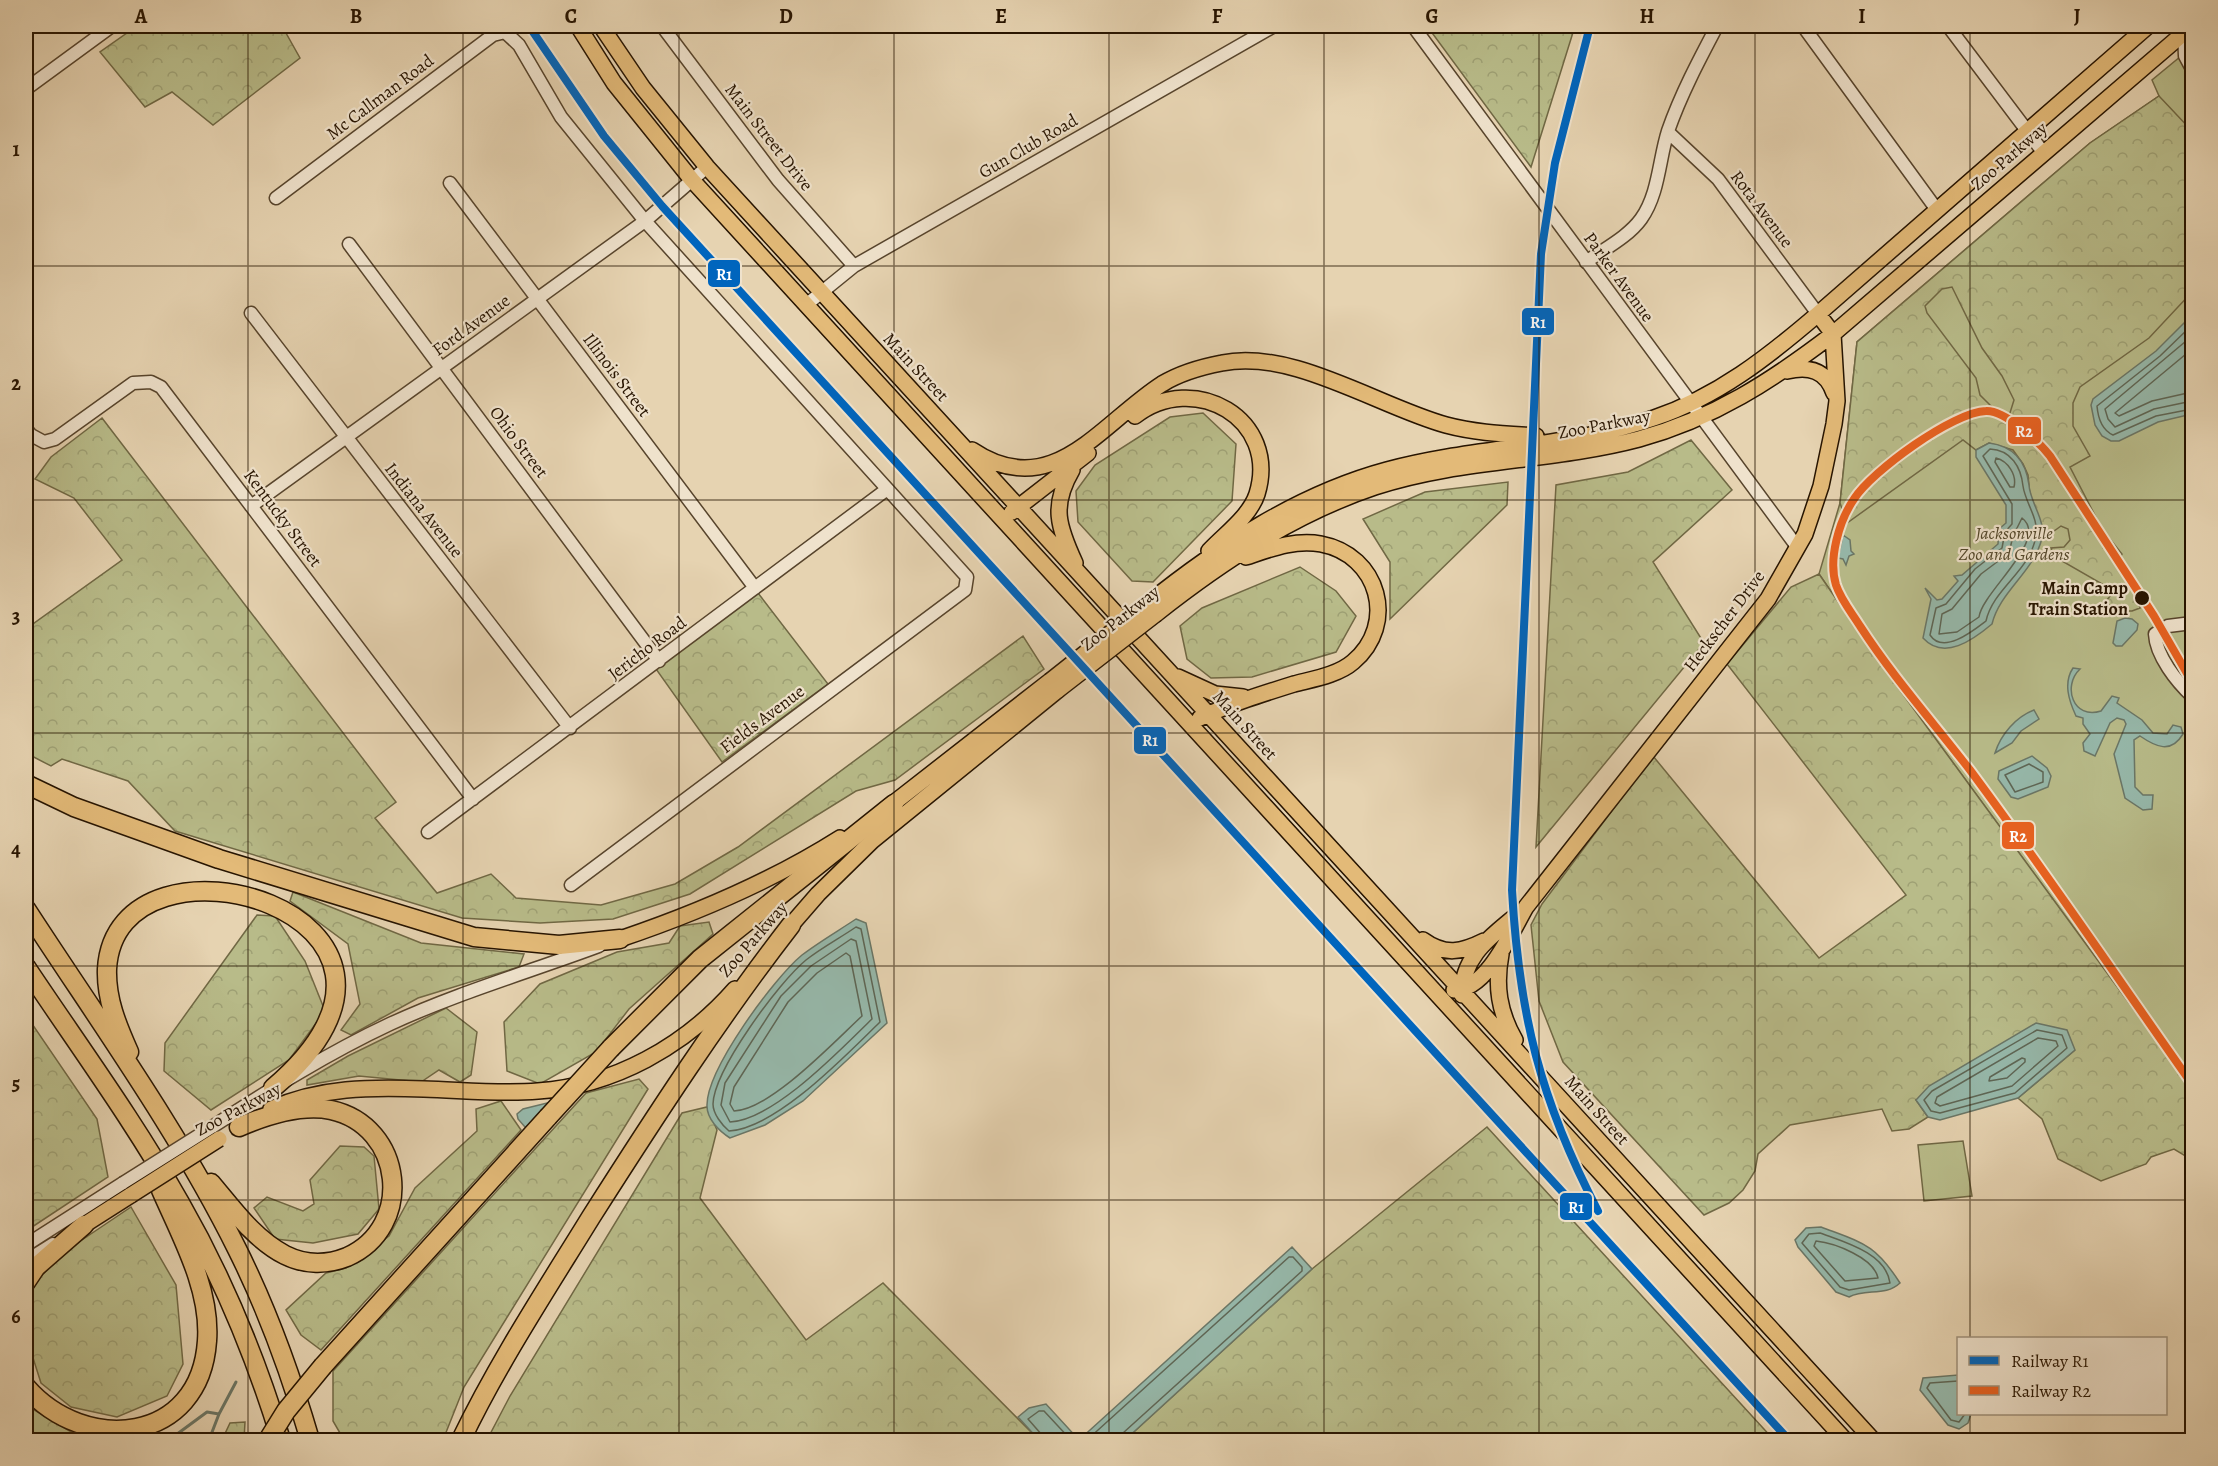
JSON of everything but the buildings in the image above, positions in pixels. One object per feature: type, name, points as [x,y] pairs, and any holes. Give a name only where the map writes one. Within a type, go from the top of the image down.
[{"type":"highway","points":[[26,784],[74,807],[219,859],[375,909],[474,937],[560,945],[620,939]]},
{"type":"highway","points":[[268,1440],[286,1411],[323,1366],[611,1048],[700,959],[894,804]]},
{"type":"highway","points":[[151,1103],[112,1010],[108,962],[119,933],[136,912],[161,897],[188,892],[215,891],[235,894],[272,905],[312,932],[328,954],[336,985],[330,1019],[314,1047],[273,1088]]},
{"type":"highway","points":[[26,909],[211,1199],[254,1284],[286,1364],[310,1440]]},
{"type":"highway","points":[[461,1440],[545,1291],[630,1156],[743,988],[791,925]]},
{"type":"highway","points":[[26,967],[138,1135],[178,1200],[218,1275],[251,1353],[281,1440]]},
{"type":"highway","points":[[178,1145],[253,1232],[285,1255],[299,1261],[335,1261],[364,1246],[378,1233],[391,1208],[394,1178],[384,1149],[365,1127],[338,1112],[306,1109],[278,1113],[238,1127]]},
{"type":"highway","points":[[26,1387],[65,1416],[103,1430],[128,1430],[148,1427],[172,1414],[184,1403],[199,1380],[208,1338],[200,1289],[191,1260],[138,1135]]},
{"type":"highway","points":[[26,1282],[44,1260],[84,1225]]},
{"type":"main road","points":[[578,26],[614,83],[692,180],[1845,1440]]},
{"type":"main road","name":"Main Street","points":[[601,26],[644,88],[707,167],[1873,1440]]},
{"type":"main road","name":"Zoo Parkway","points":[[1152,609],[1195,566],[1294,506],[1375,474],[1476,452],[1569,439],[1634,425],[1689,404],[1764,361],[2148,26]]},
{"type":"main road","name":"Zoo Parkway","points":[[620,939],[664,924],[756,885],[820,851],[894,804],[1054,686],[1152,609],[1295,521],[1374,488],[1459,468],[1636,440],[1700,419],[1734,402],[1781,372],[1833,334],[2187,30]]},
{"type":"main road","points":[[1818,315],[1833,334]]},
{"type":"main road","name":"Heckscher Drive","points":[[1462,990],[1480,978],[1501,953],[1526,907],[1768,599],[1798,548],[1821,486],[1837,400],[1833,334]]},
{"type":"main road","points":[[999,516],[1075,457],[1162,384],[1193,370],[1242,361],[1294,368],[1445,424],[1485,433],[1569,439]]},
{"type":"main road","points":[[1781,372],[1803,367],[1815,369],[1831,386],[1837,400]]},
{"type":"main road","points":[[956,439],[983,457],[1020,470],[1075,457],[1141,412],[1174,398],[1207,400],[1239,418],[1251,435],[1259,455],[1261,475],[1256,497],[1244,514],[1195,566]]},
{"type":"main road","points":[[1075,457],[1062,488],[1058,512],[1066,544],[1080,574]]},
{"type":"main road","points":[[1189,723],[1249,698],[1335,672],[1352,663],[1367,648],[1378,628],[1377,592],[1354,561],[1321,544],[1281,546],[1216,570]]},
{"type":"main road","points":[[1171,674],[1215,694],[1249,698]]},
{"type":"main road","name":"Zoo Parkway","points":[[84,1225],[127,1189],[216,1133],[238,1127],[280,1105],[332,1091],[378,1088],[537,1091],[606,1077],[649,1059],[699,1024],[726,999],[838,874],[879,834],[1054,686]]},
{"type":"main road","name":"Heckscher Drive","points":[[1462,990],[1463,976],[1484,941],[1526,907]]},
{"type":"main road","points":[[1401,924],[1435,949],[1458,952],[1484,941]]},
{"type":"main road","points":[[1501,953],[1497,976],[1502,1015],[1530,1066]]},
{"type":"main road","points":[[1428,984],[1462,990],[1463,1011],[1469,1029]]},
{"type":"main road","points":[[1682,1262],[1697,1248]]},
{"type":"street","points":[[92,40],[106,26]]},
{"type":"street","points":[[26,89],[112,26]]},
{"type":"street","name":"Main Street Drive","points":[[662,26],[774,175],[854,266]]},
{"type":"street","name":"Gun Club Road","points":[[806,305],[854,266],[1274,26]]},
{"type":"street","name":"Parker Avenue","points":[[1413,26],[1700,419],[1798,548]]},
{"type":"street","points":[[1586,262],[1640,220],[1648,207],[1668,132],[1691,74],[1717,26]]},
{"type":"street","points":[[1803,26],[1937,210]]},
{"type":"street","points":[[1948,26],[2043,152]]},
{"type":"street","points":[[2187,30],[2185,56],[2193,69]]},
{"type":"street","name":"Mc Callman Road","points":[[276,198],[498,32],[508,34],[519,45],[561,117],[645,221]]},
{"type":"street","name":"Rota Avenue","points":[[1668,132],[1718,178],[1818,315]]},
{"type":"street","name":"Ford Avenue","points":[[251,506],[645,221],[707,167]]},
{"type":"street","name":"Illinois Street","points":[[450,183],[755,588]]},
{"type":"street","points":[[645,221],[886,490]]},
{"type":"street","name":"Ohio Street","points":[[349,244],[659,661]]},
{"type":"street","name":"Indiana Avenue","points":[[251,313],[570,728]]},
{"type":"street","name":"Kentucky Street","points":[[26,429],[37,440],[44,442],[55,439],[133,383],[152,382],[161,387],[473,799]]},
{"type":"street","name":"Fields Avenue","points":[[571,885],[964,590],[967,577],[886,490]]},
{"type":"street","name":"Jericho Road","points":[[428,832],[886,490]]},
{"type":"street","points":[[2193,623],[2168,626],[2155,634],[2164,658],[2184,688],[2193,696]]},
{"type":"street","name":"Zoo Parkway","points":[[216,1133],[273,1088],[390,1024],[453,998],[620,939]]},
{"type":"street","name":"Zoo Parkway","points":[[26,1245],[127,1189]]},
{"type":"street","name":"Zoo Parkway","points":[[26,1261],[84,1225]]},
{"type":"green space","points":[[137,26],[282,26],[300,58],[213,125],[172,92],[145,107],[100,52]]},
{"type":"green space","points":[[1427,26],[1575,26],[1531,167]]},
{"type":"green space","name":"Jacksonville Zoo and Gardens","points":[[2192,47],[2192,1089],[1883,667],[1819,574],[1840,503],[1857,342],[2090,143],[2159,96],[2152,80]]},
{"type":"green space","points":[[2159,96],[2192,131],[2192,292],[2149,338],[2080,387],[2073,403],[2073,426],[2090,456],[2070,467],[2102,529],[2122,554],[2117,564],[2135,593],[2140,608],[2132,611],[2113,611],[2106,601],[2111,595],[2104,585],[2055,557],[2051,548],[2064,547],[2070,540],[2068,529],[2061,526],[2054,531],[2042,530],[2030,497],[2028,475],[2013,450],[1989,443],[1976,450],[1963,440],[1847,523],[1840,503],[1857,342],[2090,143]],"holes":[[[1952,287],[1982,348],[2002,376],[2014,400],[2009,416],[1993,408],[1980,395],[1976,378],[1927,313],[1925,306],[1942,289]]]},
{"type":"green space","points":[[1203,413],[1236,444],[1232,501],[1153,582],[1132,581],[1078,522],[1076,491],[1095,465],[1170,417]]},
{"type":"green space","points":[[102,418],[396,802],[375,818],[437,893],[491,874],[516,898],[601,905],[675,884],[738,847],[1023,636],[1044,669],[895,780],[856,791],[690,894],[613,919],[540,923],[462,918],[175,831],[128,781],[62,759],[51,766],[26,753],[26,629],[122,560],[74,498],[35,479],[51,457]]},
{"type":"green space","points":[[1691,440],[1732,490],[1653,562],[1704,643],[1536,847],[1556,485],[1628,472]]},
{"type":"green space","points":[[1508,482],[1507,505],[1390,619],[1390,562],[1363,519],[1425,492]]},
{"type":"green space","points":[[1300,567],[1336,591],[1356,616],[1336,652],[1252,677],[1211,678],[1187,659],[1180,626],[1202,608]]},
{"type":"green space","points":[[1819,574],[1883,667],[2192,1089],[2192,1160],[2174,1149],[2151,1157],[2146,1164],[2101,1181],[2058,1159],[2042,1119],[2018,1098],[2075,1050],[1916,1100],[1928,1117],[1909,1129],[1892,1131],[1882,1109],[1790,1125],[1758,1154],[1755,1171],[1743,1190],[1729,1203],[1704,1215],[1563,1062],[1539,1001],[1531,925],[1542,904],[1653,756],[1819,958],[1906,895],[1727,664],[1791,587]]},
{"type":"green space","points":[[758,593],[828,684],[722,762],[656,669]]},
{"type":"green space","points":[[293,892],[421,943],[524,954],[519,967],[418,998],[351,1035],[341,1030],[360,1004],[348,944],[290,901]]},
{"type":"green space","points":[[257,915],[275,916],[305,961],[325,1011],[289,1060],[211,1110],[164,1071],[165,1043]]},
{"type":"green space","points":[[709,922],[713,934],[629,1009],[596,1052],[540,1084],[507,1071],[504,1022],[540,984],[617,952],[669,943],[680,926]]},
{"type":"green space","points":[[446,1008],[477,1032],[471,1075],[460,1082],[439,1070],[421,1082],[359,1076],[307,1085],[307,1080],[348,1056]]},
{"type":"green space","points":[[26,1015],[97,1119],[108,1177],[26,1231]]},
{"type":"green space","points":[[639,1079],[648,1089],[464,1387],[443,1440],[344,1440],[333,1421],[333,1371],[586,1093]]},
{"type":"green space","points":[[501,1101],[521,1130],[321,1350],[301,1335],[286,1310],[326,1273],[346,1268],[389,1236],[415,1188],[477,1131],[476,1109]]},
{"type":"green space","points":[[707,1107],[717,1130],[700,1198],[806,1340],[883,1283],[1039,1440],[487,1440],[510,1396],[682,1113]]},
{"type":"green space","points":[[1487,1127],[1774,1440],[1125,1440],[1312,1269]]},
{"type":"green space","points":[[1963,1141],[1972,1196],[1924,1201],[1918,1145]]},
{"type":"green space","points":[[340,1146],[364,1147],[374,1156],[379,1209],[358,1234],[313,1243],[275,1239],[254,1208],[267,1197],[303,1211],[314,1204],[310,1180]]},
{"type":"green space","points":[[131,1207],[176,1285],[183,1364],[167,1396],[117,1417],[71,1407],[41,1383],[26,1336],[26,1306],[37,1280],[70,1248]]},
{"type":"green space","points":[[26,1405],[73,1433],[96,1440],[26,1440]]},
{"type":"green space","points":[[245,1422],[244,1440],[222,1440],[230,1423]]},
{"type":"water","points":[[2192,315],[2192,414],[2158,422],[2119,441],[2111,441],[2102,436],[2095,425],[2091,405],[2093,399],[2156,351]]},
{"type":"water","points":[[1989,443],[2011,451],[2025,469],[2042,525],[2042,538],[2032,561],[2002,601],[1992,624],[1967,642],[1949,648],[1940,648],[1931,645],[1923,638],[1931,599],[1925,588],[1937,600],[1942,599],[1958,581],[1954,576],[1962,575],[1998,544],[1999,529],[2006,523],[2006,505],[1976,457],[1976,450]]},
{"type":"water","points":[[1843,535],[1850,540],[1851,551],[1854,554],[1849,556],[1846,565],[1843,559],[1838,558]]},
{"type":"water","points":[[2125,618],[2132,619],[2138,624],[2137,630],[2122,646],[2116,646],[2113,643],[2117,621]]},
{"type":"water","points":[[2073,668],[2080,669],[2075,676],[2071,692],[2073,700],[2083,711],[2101,711],[2112,696],[2119,698],[2117,703],[2142,720],[2153,733],[2167,734],[2173,725],[2181,727],[2183,734],[2168,746],[2157,745],[2140,736],[2134,740],[2135,787],[2143,795],[2153,795],[2152,809],[2143,810],[2125,798],[2114,754],[2126,724],[2124,720],[2117,718],[2110,723],[2095,756],[2084,751],[2083,743],[2090,734],[2083,724],[2083,718],[2076,716],[2069,698],[2068,680]]},
{"type":"water","points":[[2034,710],[2039,719],[2021,731],[2012,743],[1995,753],[2010,727],[2021,717]]},
{"type":"water","points":[[2032,756],[2047,768],[2051,776],[2048,787],[2018,799],[2011,797],[1998,779],[1999,771]]},
{"type":"water","points":[[856,919],[866,923],[887,1023],[803,1101],[765,1125],[730,1138],[714,1124],[707,1106],[717,1070],[729,1048],[759,1003],[790,967],[808,950]]},
{"type":"water","points":[[2036,1023],[2067,1030],[2075,1050],[2018,1098],[1940,1120],[1928,1117],[1916,1100],[1929,1086]]},
{"type":"water","points":[[551,1102],[529,1127],[525,1127],[518,1119],[517,1114],[523,1109]]},
{"type":"water","points":[[1821,1227],[1867,1246],[1883,1260],[1900,1283],[1888,1290],[1855,1294],[1849,1297],[1836,1292],[1798,1247],[1795,1240],[1806,1228]]},
{"type":"water","points":[[1292,1247],[1312,1269],[1125,1440],[1079,1440]]},
{"type":"water","points":[[1957,1375],[1957,1415],[1971,1415],[1968,1423],[1959,1429],[1948,1425],[1920,1390],[1923,1378]]},
{"type":"water","points":[[1046,1404],[1079,1440],[1039,1440],[1018,1417],[1029,1408]]},
{"type":"waterway","points":[[209,1440],[219,1414],[236,1382]]},
{"type":"waterway","points":[[169,1440],[207,1412],[219,1414]]},
{"type":"rail line","name":"R1","points":[[529,26],[604,136],[662,206],[1789,1440]]},
{"type":"rail line","name":"R1","points":[[1590,26],[1555,163],[1541,254],[1512,890],[1520,977],[1536,1055],[1561,1131],[1598,1211]]},
{"type":"rail line","name":"R2","points":[[2192,682],[2154,616],[2050,456],[2030,435],[2012,421],[1994,412],[1972,414],[1954,421],[1914,445],[1863,487],[1844,518],[1836,540],[1833,564],[1836,585],[1844,601],[1886,663],[1998,808],[2192,1084]]},
{"type":"place","name":"Main Camp Train Station","points":[[2142,598]]}]
